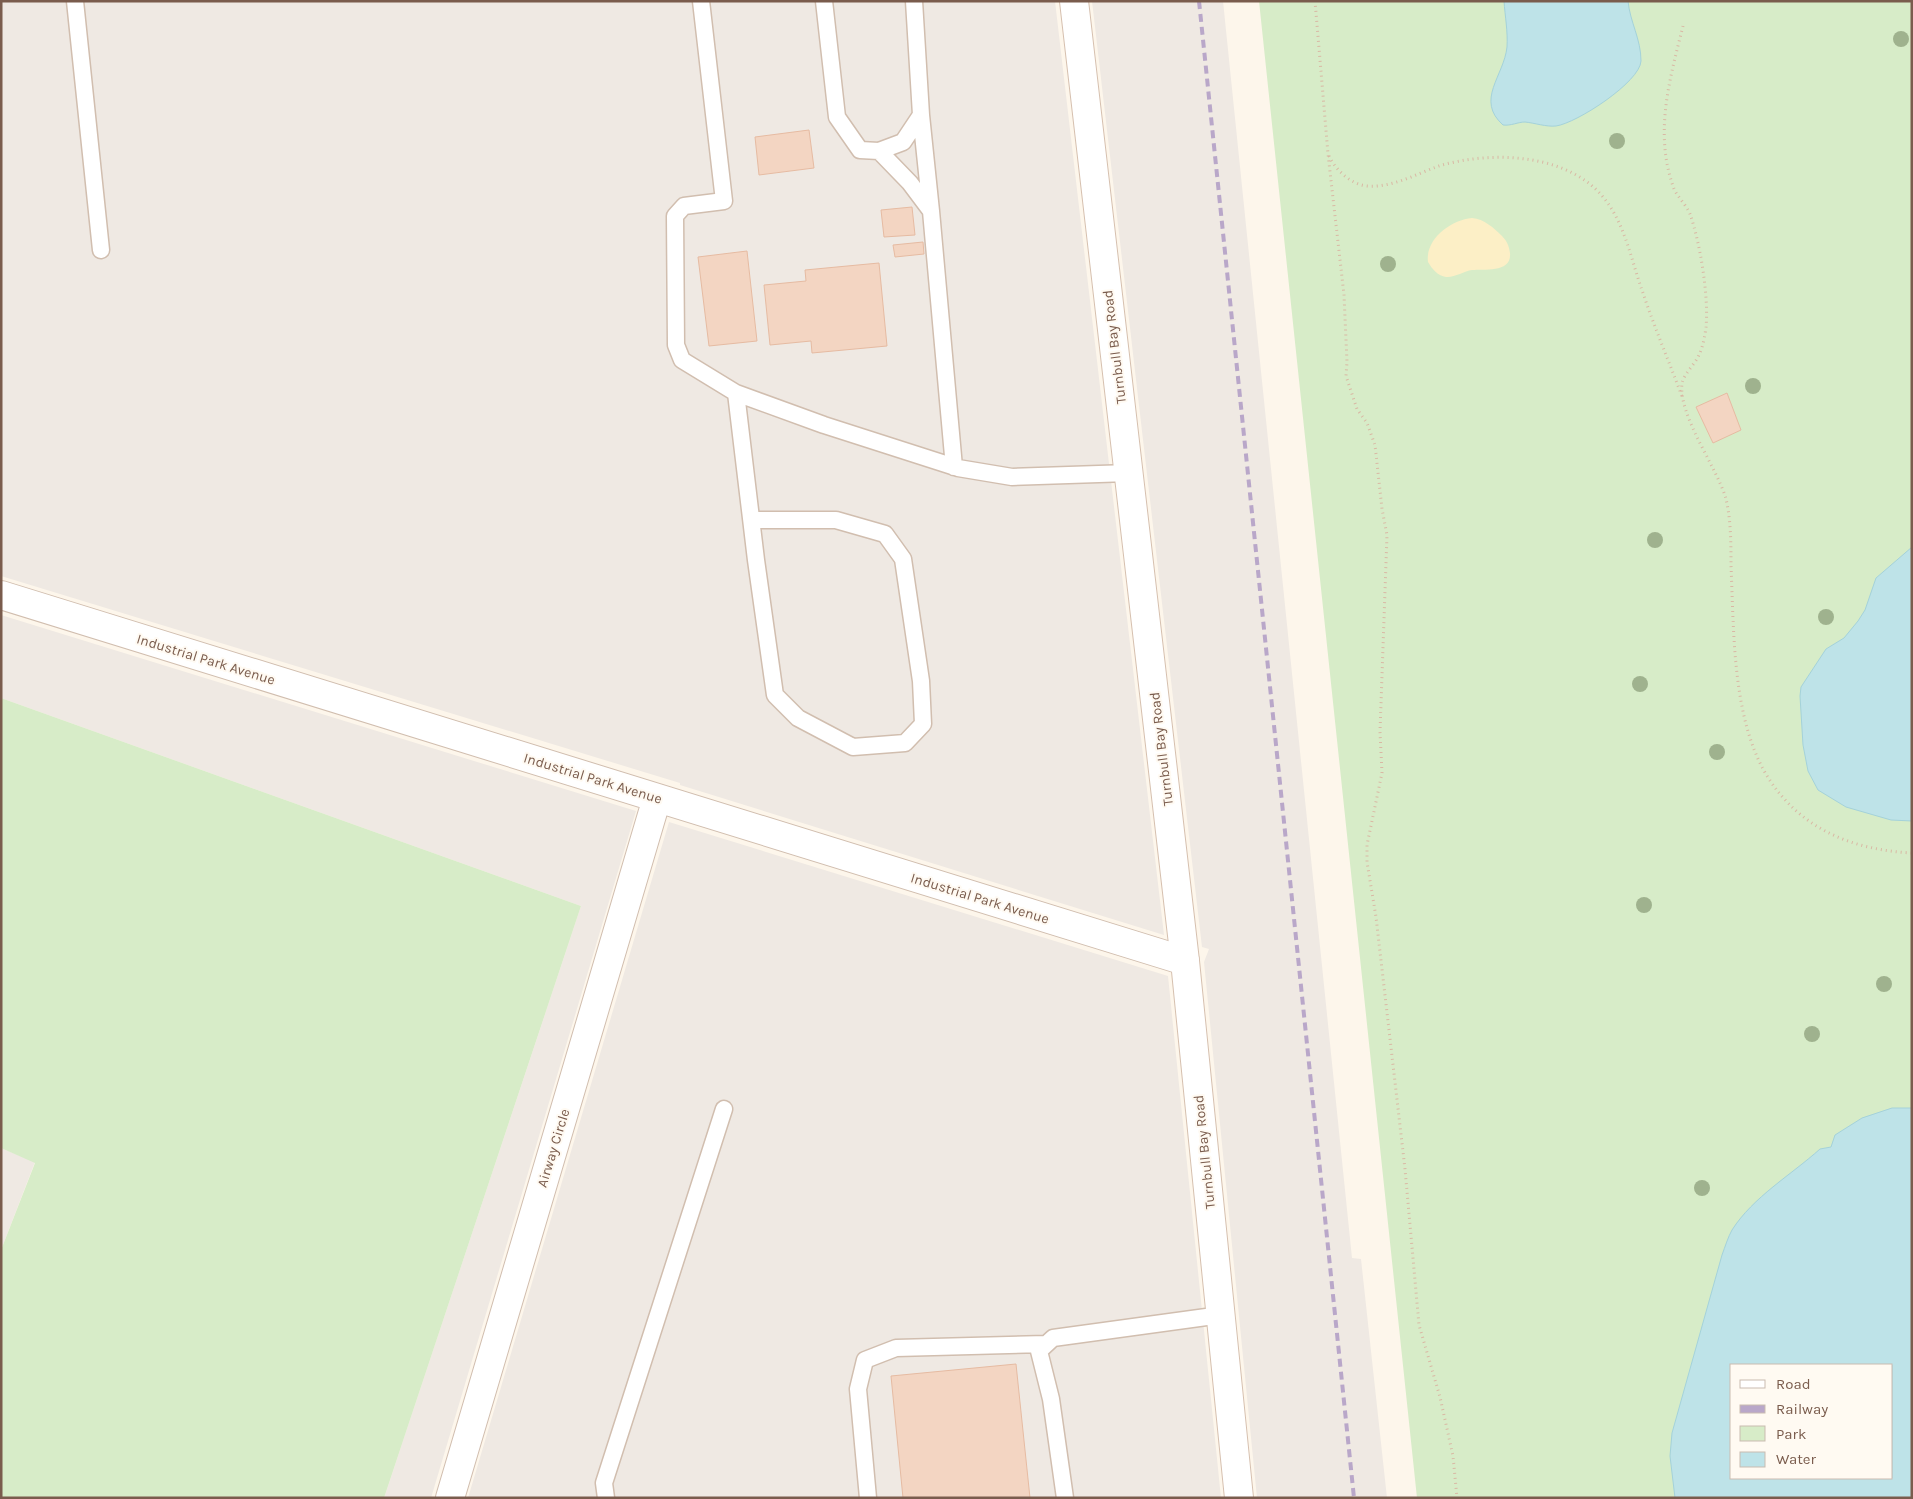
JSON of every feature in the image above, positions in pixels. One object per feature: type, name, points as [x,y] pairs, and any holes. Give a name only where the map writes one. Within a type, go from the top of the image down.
[{"type":"street","name":"Turnbull Bay Road","points":[[1074,1],[1185,961],[1239,1498]]},
{"type":"street","name":"Industrial Park Avenue","points":[[1,595],[1185,961]]},
{"type":"street","name":"Airway Circle","points":[[450,1498],[658,798]]},
{"type":"lane","points":[[75,1],[101,250]]},
{"type":"lane","points":[[701,1],[724,201],[684,206],[675,216],[676,345],[682,360],[736,393],[824,426],[954,467],[1012,477],[1129,474]]},
{"type":"lane","points":[[824,1],[837,117],[860,150],[879,151],[903,142],[921,114]]},
{"type":"lane","points":[[914,1],[921,114],[954,467]]},
{"type":"lane","points":[[879,151],[910,183],[931,211]]},
{"type":"lane","points":[[736,393],[752,520],[775,695],[798,718],[853,747],[904,743],[923,724],[921,680],[903,559],[885,534],[836,520],[752,520]]},
{"type":"lane","points":[[606,1498],[604,1483],[724,1109]]},
{"type":"lane","points":[[1065,1498],[1051,1399],[1039,1351],[1053,1338],[1220,1315]]},
{"type":"lane","points":[[868,1498],[858,1389],[865,1360],[896,1348],[1046,1344]]},
{"type":"path","points":[[1315,1],[1328,154],[1344,295],[1348,362],[1346,376],[1354,402],[1367,423],[1375,444],[1382,510],[1387,534],[1380,732],[1382,773],[1367,845],[1367,862],[1376,917],[1403,1150],[1419,1325],[1440,1397],[1453,1456],[1457,1498]]},
{"type":"path","points":[[1683,26],[1665,102],[1664,131],[1673,187],[1688,210],[1697,236],[1705,290],[1706,327],[1700,354],[1682,382],[1685,404]]},
{"type":"path","points":[[1328,154],[1334,166],[1345,176],[1365,186],[1381,185],[1412,177],[1438,167],[1481,159],[1527,160],[1560,166],[1585,180],[1607,201],[1621,228],[1643,294],[1685,404],[1726,498],[1734,626],[1743,719],[1768,778],[1799,816],[1824,830],[1871,848],[1912,853]]},
{"type":"shaded area","points":[[1,1],[1055,1],[1164,935],[680,785],[680,783],[1,576]]},
{"type":"shaded area","points":[[1092,1],[1223,1],[1352,1258],[1361,1259],[1387,1498],[1257,1498],[1204,962],[1209,949],[1202,947]]},
{"type":"shaded area","points":[[1,615],[636,811],[431,1498],[384,1498],[581,906],[1,698]]},
{"type":"shaded area","points":[[669,822],[1168,976],[1221,1498],[468,1498]]},
{"type":"shaded area","points":[[1,1148],[35,1162],[1,1250]]},
{"type":"green space","points":[[1259,1],[1912,1],[1912,1498],[1417,1498]]},
{"type":"green space","points":[[1,698],[581,906],[384,1498],[1,1498],[1,1250],[35,1163],[1,1148]]},
{"type":"sand","points":[[1472,218],[1489,224],[1504,238],[1510,253],[1507,264],[1496,269],[1472,270],[1449,277],[1440,275],[1433,270],[1428,262],[1428,254],[1435,238],[1456,222]]},
{"type":"water","points":[[1504,1],[1628,1],[1641,53],[1638,70],[1630,80],[1606,100],[1592,110],[1566,123],[1556,126],[1525,122],[1503,125],[1495,116],[1491,106],[1491,97],[1507,47]]},
{"type":"water","points":[[1912,547],[1912,821],[1891,820],[1846,807],[1818,790],[1808,771],[1803,745],[1800,696],[1801,687],[1826,649],[1844,638],[1858,621],[1865,610],[1876,578]]},
{"type":"water","points":[[1892,1108],[1912,1108],[1912,1498],[1675,1498],[1670,1456],[1672,1433],[1722,1255],[1731,1233],[1741,1218],[1761,1197],[1820,1149],[1831,1147],[1835,1135],[1862,1118]]},
{"type":"building","points":[[809,130],[814,168],[759,175],[755,137]]},
{"type":"building","points":[[912,207],[915,235],[884,237],[881,210]]},
{"type":"building","points":[[923,242],[924,254],[895,257],[893,245]]},
{"type":"building","points":[[747,251],[757,341],[709,346],[698,257]]},
{"type":"building","points":[[879,263],[887,346],[812,353],[811,341],[770,345],[764,285],[806,281],[805,270]]},
{"type":"building","points":[[1727,393],[1741,430],[1713,443],[1696,407]]},
{"type":"building","points":[[1016,1364],[1030,1498],[903,1498],[891,1376]]},
{"type":"railway","points":[[1199,1],[1354,1498]]}]
